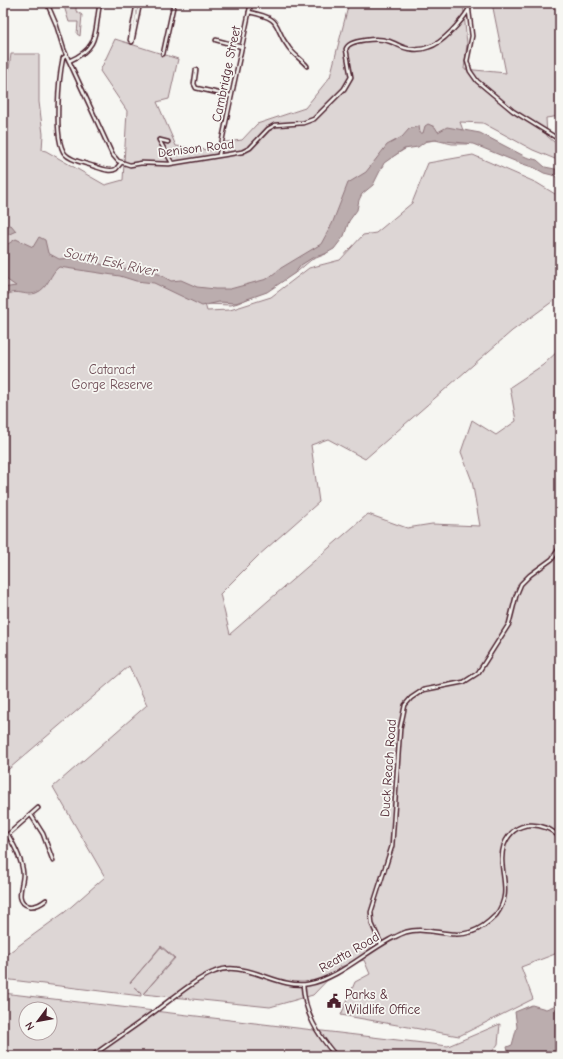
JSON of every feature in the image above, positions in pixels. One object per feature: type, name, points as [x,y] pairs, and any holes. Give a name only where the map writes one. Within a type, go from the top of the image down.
[{"type":"street","points":[[47,3],[56,24],[66,56],[112,154],[120,163],[114,171],[108,171],[70,157],[62,149],[58,116],[60,73],[63,58],[66,56]]},
{"type":"street","points":[[69,61],[89,48],[95,39],[100,3]]},
{"type":"street","points":[[137,3],[130,40],[132,42],[140,3]]},
{"type":"street","points":[[163,54],[174,3]]},
{"type":"street","name":"Cambridge Street","points":[[219,155],[251,3]]},
{"type":"street","points":[[468,3],[472,41],[467,61],[473,76],[520,117],[537,125],[555,137]]},
{"type":"street","name":"Denison Road","points":[[120,163],[128,165],[172,163],[247,151],[268,129],[275,125],[307,122],[317,117],[344,89],[350,79],[351,72],[346,48],[352,42],[384,40],[411,49],[428,48],[438,43],[465,16],[469,9]]},
{"type":"street","points":[[249,12],[267,16],[274,21],[288,47],[307,66]]},
{"type":"street","points":[[465,16],[470,22]]},
{"type":"street","points":[[216,40],[242,47]]},
{"type":"street","points":[[196,70],[194,84],[196,88],[231,96]]},
{"type":"street","points":[[168,142],[159,140],[172,163]]},
{"type":"street","name":"Cambridge Street","points":[[212,157],[220,148]]},
{"type":"street","name":"Duck Reach Road","points":[[381,944],[372,924],[371,912],[392,846],[400,729],[405,705],[411,698],[423,690],[464,682],[478,673],[509,624],[516,596],[521,584],[530,575],[552,559],[560,547]]},
{"type":"street","points":[[3,839],[38,808]]},
{"type":"street","points":[[31,815],[43,834],[52,861]]},
{"type":"street","name":"Reatta Road","points":[[92,1056],[197,981],[214,972],[224,969],[237,969],[292,984],[303,985],[330,977],[399,934],[423,929],[460,933],[478,930],[494,917],[504,900],[506,882],[503,854],[504,846],[510,836],[521,827],[537,824],[548,827],[560,838]]},
{"type":"street","points":[[8,835],[22,867],[23,876],[20,894],[21,900],[26,905],[32,906],[40,905],[46,900]]},
{"type":"street","points":[[560,968],[560,979]]},
{"type":"street","points":[[303,985],[304,1000],[308,1015],[319,1036],[336,1056]]},
{"type":"green space","points":[[63,3],[76,3],[76,11],[82,15],[80,36],[77,34],[78,22],[69,22]]},
{"type":"green space","name":"Cataract Gorge Reserve","points":[[349,3],[463,3],[467,44],[464,69],[506,73],[492,3],[560,3],[560,116],[546,118],[547,136],[560,147],[560,161],[533,150],[483,123],[460,122],[468,144],[452,144],[435,140],[423,142],[410,146],[366,173],[326,254],[311,260],[298,271],[259,294],[238,303],[231,305],[205,304],[207,311],[230,310],[271,297],[309,268],[340,260],[363,235],[376,233],[412,203],[428,163],[473,155],[537,183],[560,197],[560,296],[512,331],[365,459],[328,439],[311,445],[319,502],[258,556],[220,594],[230,634],[368,514],[407,528],[432,524],[480,526],[472,481],[461,452],[472,420],[496,435],[516,421],[510,387],[543,365],[560,349],[560,947],[555,954],[521,967],[533,999],[459,1036],[341,1015],[355,982],[370,974],[364,960],[340,967],[313,995],[270,1007],[143,994],[134,987],[141,994],[141,996],[3,979],[3,957],[65,912],[105,877],[53,787],[147,705],[129,666],[3,774],[3,143],[6,142],[5,97],[11,54],[39,54],[39,102],[43,134],[42,150],[105,185],[123,180],[127,111],[100,71],[115,39],[178,59],[169,99],[157,102],[176,146],[216,151],[218,143],[242,140],[257,124],[305,108],[330,77]],"holes":[[[161,946],[175,958],[143,994],[174,958],[161,947],[130,983]]]},
{"type":"green space","points":[[3,993],[448,1046],[500,1024],[498,1044],[489,1056],[3,1056]]},
{"type":"shaded area","points":[[428,124],[435,127],[438,132],[447,127],[480,133],[526,157],[537,160],[545,167],[560,170],[560,177],[544,173],[535,168],[473,144],[436,140],[426,141],[418,147],[404,149],[384,163],[373,185],[362,194],[357,210],[349,221],[344,236],[334,249],[325,254],[312,258],[301,265],[295,273],[267,292],[236,303],[219,302],[202,306],[154,283],[136,281],[120,276],[59,267],[53,273],[44,288],[40,291],[31,294],[17,292],[3,297],[3,288],[16,286],[3,277],[3,247],[16,239],[33,247],[39,237],[45,240],[48,253],[59,259],[74,258],[122,269],[128,268],[159,274],[171,281],[181,280],[197,287],[230,289],[267,279],[281,268],[321,244],[332,224],[348,183],[366,172],[387,145],[402,137],[409,129],[419,126],[420,133],[423,133],[425,126]]},
{"type":"shaded area","points":[[11,225],[16,231],[3,237],[3,227]]},
{"type":"shaded area","points":[[532,1005],[546,1009],[554,1006],[560,1019],[560,1056],[505,1056],[508,1051],[507,1047],[512,1045],[517,1027],[515,1012]]},
{"type":"place","name":"Parks & Wildlife Office","points":[[334,1001]]},
{"type":"water label","name":"South Esk River","points":[[111,262]]}]
